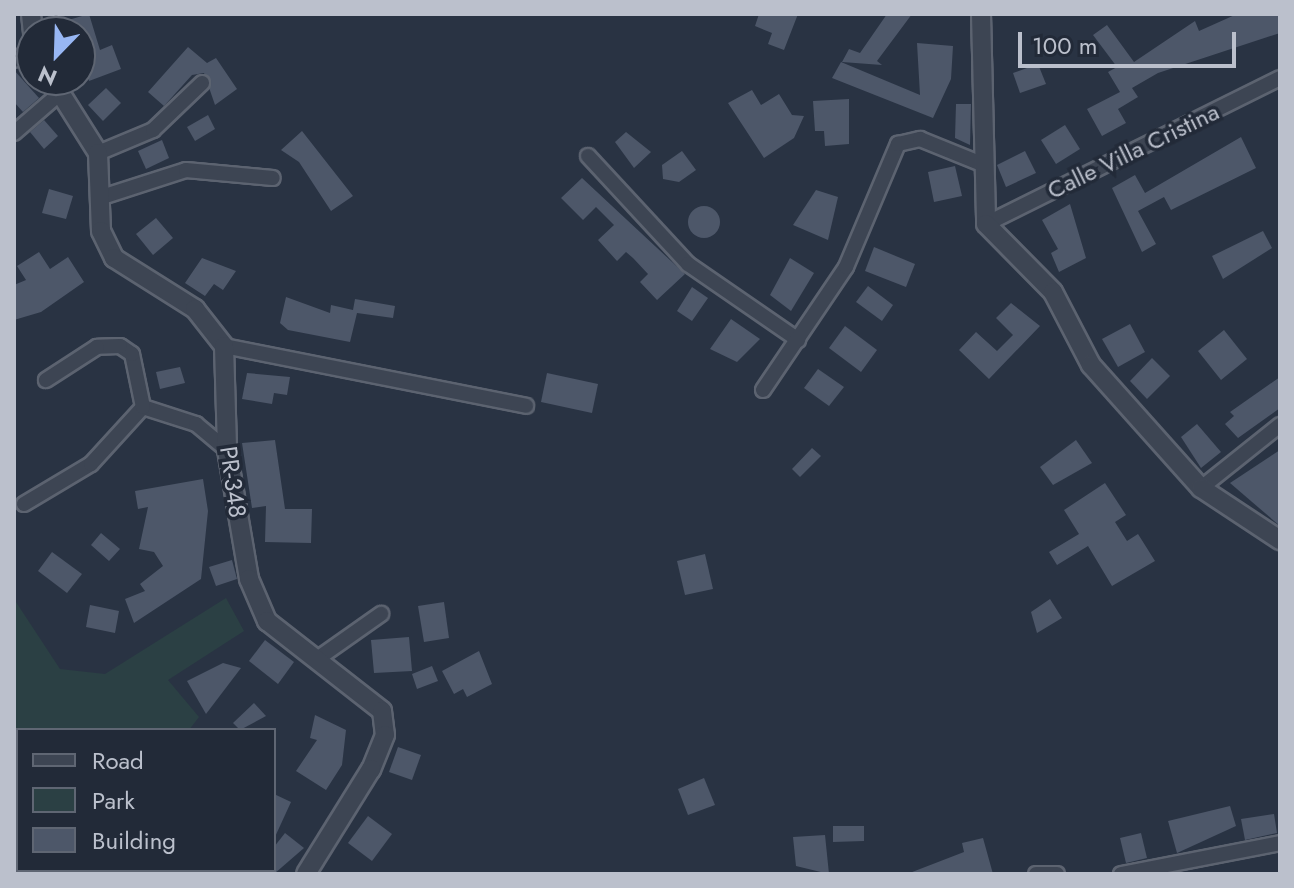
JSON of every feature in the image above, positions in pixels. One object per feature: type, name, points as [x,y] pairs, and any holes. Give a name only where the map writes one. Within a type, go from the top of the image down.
[{"type":"street","points":[[981,14],[979,163],[986,224],[1053,292],[1091,365],[1201,488],[1280,540]]},
{"type":"street","name":"Calle Villa Cristina","points":[[986,224],[1280,78]]},
{"type":"street","points":[[98,153],[153,130],[202,83]]},
{"type":"street","points":[[14,133],[47,96]]},
{"type":"street","points":[[61,96],[98,153],[101,231],[114,258],[195,309],[224,346],[526,406]]},
{"type":"street","points":[[763,390],[846,267],[898,144],[920,139],[979,163]]},
{"type":"street","points":[[588,156],[688,264],[798,340]]},
{"type":"street","points":[[99,198],[186,170],[273,178]]},
{"type":"street","points":[[46,380],[97,347],[120,346],[132,354],[143,407]]},
{"type":"street","name":"PR-348","points":[[224,346],[227,450],[249,579],[267,621],[320,657],[382,711],[385,735],[306,874]]},
{"type":"street","points":[[143,407],[196,424],[227,450]]},
{"type":"street","points":[[24,504],[91,464],[143,407]]},
{"type":"street","points":[[1201,488],[1280,425]]},
{"type":"street","points":[[320,657],[381,614]]},
{"type":"street","points":[[1121,874],[1280,843]]},
{"type":"street","points":[[1036,874],[1057,874]]},
{"type":"green space","points":[[226,598],[244,631],[168,680],[199,717],[191,728],[16,728],[16,872],[43,872],[14,874],[14,599],[60,669],[105,674]]},
{"type":"building","points":[[759,14],[798,14],[784,50],[768,44],[772,33],[755,26]]},
{"type":"building","points":[[887,14],[912,14],[877,61],[882,65],[842,62],[849,49],[860,53]]},
{"type":"building","points":[[1237,14],[1280,14],[1280,33],[1158,73],[1132,88],[1138,97],[1118,109],[1126,123],[1102,136],[1087,109],[1120,92],[1108,72],[1117,67],[1093,35],[1107,25],[1134,62],[1195,21],[1199,31]]},
{"type":"building","points":[[96,37],[100,50],[112,45],[121,69],[96,78]]},
{"type":"building","points":[[917,43],[953,46],[951,79],[933,118],[832,78],[841,62],[920,95]]},
{"type":"building","points":[[188,47],[207,63],[216,58],[237,89],[215,105],[204,73],[192,75],[164,106],[148,92]]},
{"type":"building","points":[[1038,64],[1046,84],[1020,93],[1013,73]]},
{"type":"building","points":[[14,70],[16,96],[39,98],[23,112],[14,102]]},
{"type":"building","points":[[106,88],[121,103],[103,121],[88,105]]},
{"type":"building","points":[[752,90],[761,105],[779,94],[792,115],[804,116],[794,138],[764,158],[728,103]]},
{"type":"building","points":[[849,99],[849,144],[825,146],[824,131],[815,131],[813,101]]},
{"type":"building","points":[[956,104],[971,104],[970,145],[955,138]]},
{"type":"building","points":[[208,115],[215,129],[195,141],[187,127]]},
{"type":"building","points":[[44,120],[58,136],[44,149],[30,132]]},
{"type":"building","points":[[1065,125],[1080,149],[1056,164],[1041,140]]},
{"type":"building","points":[[302,131],[353,196],[331,211],[299,162],[281,150]]},
{"type":"building","points":[[626,132],[651,152],[634,168],[615,142]]},
{"type":"building","points":[[1241,137],[1256,168],[1171,210],[1164,197],[1138,211],[1156,244],[1142,252],[1112,188],[1135,175],[1145,193]]},
{"type":"building","points":[[162,140],[169,158],[146,169],[138,151]]},
{"type":"building","points":[[682,151],[696,170],[679,182],[663,179],[662,165]]},
{"type":"building","points":[[1025,151],[1036,173],[1006,187],[997,165]]},
{"type":"building","points":[[955,166],[962,196],[934,202],[928,172]]},
{"type":"building","points":[[582,178],[685,274],[657,300],[640,282],[648,274],[633,258],[626,252],[617,261],[598,240],[614,225],[596,207],[583,220],[561,198]]},
{"type":"building","points":[[49,189],[73,196],[66,219],[42,213]]},
{"type":"building","points":[[816,190],[838,197],[828,240],[793,225]]},
{"type":"building","points":[[1070,204],[1086,258],[1059,272],[1051,253],[1058,249],[1042,220]]},
{"type":"building","points":[[704,206],[715,211],[720,222],[715,233],[704,238],[693,233],[688,222],[693,211]]},
{"type":"building","points":[[156,218],[173,238],[153,255],[136,234]]},
{"type":"building","points":[[1263,231],[1272,248],[1223,279],[1212,256]]},
{"type":"building","points":[[874,247],[915,264],[906,287],[865,271]]},
{"type":"building","points":[[39,252],[50,269],[68,257],[84,282],[41,312],[14,320],[14,285],[26,280],[17,266]]},
{"type":"building","points":[[202,258],[236,271],[223,290],[214,284],[205,296],[185,283]]},
{"type":"building","points":[[790,258],[814,273],[791,311],[770,295]]},
{"type":"building","points":[[868,286],[893,305],[882,321],[856,302]]},
{"type":"building","points":[[692,287],[708,298],[692,321],[677,311]]},
{"type":"building","points":[[286,297],[330,313],[331,305],[353,310],[355,299],[395,306],[393,318],[357,313],[350,342],[288,330],[280,323]]},
{"type":"building","points":[[1011,303],[1040,326],[989,379],[959,350],[976,332],[997,351],[1013,335],[996,318]]},
{"type":"building","points":[[731,319],[760,339],[737,362],[710,349]]},
{"type":"building","points":[[1130,324],[1145,352],[1118,367],[1102,339]]},
{"type":"building","points":[[845,326],[877,350],[861,372],[829,348]]},
{"type":"building","points":[[1224,330],[1247,359],[1221,380],[1198,351]]},
{"type":"building","points":[[1152,358],[1170,376],[1147,399],[1130,381]]},
{"type":"building","points":[[180,367],[185,383],[160,389],[156,372]]},
{"type":"building","points":[[818,369],[844,387],[829,406],[804,388]]},
{"type":"building","points":[[247,373],[290,377],[287,395],[274,393],[272,404],[242,399]]},
{"type":"building","points":[[547,373],[598,384],[592,413],[541,402]]},
{"type":"building","points":[[1280,377],[1280,408],[1238,438],[1225,424],[1234,416],[1230,412]]},
{"type":"building","points":[[1197,424],[1221,452],[1201,468],[1181,437]]},
{"type":"building","points":[[275,440],[285,509],[312,509],[311,543],[265,542],[266,506],[252,508],[242,443]]},
{"type":"building","points":[[1076,440],[1092,463],[1053,485],[1040,467]]},
{"type":"building","points":[[812,448],[821,456],[800,477],[792,469]]},
{"type":"building","points":[[1280,450],[1280,526],[1230,483]]},
{"type":"building","points":[[203,479],[208,511],[201,579],[134,623],[125,599],[145,591],[140,584],[163,566],[154,552],[139,549],[148,507],[138,509],[135,491]]},
{"type":"building","points":[[1105,483],[1126,515],[1115,522],[1127,541],[1138,534],[1155,561],[1112,586],[1088,546],[1057,565],[1049,552],[1079,534],[1064,510]]},
{"type":"building","points":[[101,533],[120,549],[109,561],[91,545]]},
{"type":"building","points":[[52,552],[82,574],[67,593],[38,571]]},
{"type":"building","points":[[705,554],[713,589],[685,595],[677,561]]},
{"type":"building","points":[[232,560],[237,579],[216,586],[209,567]]},
{"type":"building","points":[[1050,599],[1062,618],[1037,633],[1031,612]]},
{"type":"building","points":[[444,602],[449,638],[424,642],[418,606]]},
{"type":"building","points":[[90,605],[119,611],[115,633],[86,627]]},
{"type":"building","points":[[409,637],[412,671],[374,673],[371,640]]},
{"type":"building","points":[[265,640],[294,662],[278,684],[249,661]]},
{"type":"building","points":[[479,651],[492,684],[467,697],[463,689],[454,694],[442,671]]},
{"type":"building","points":[[223,663],[241,668],[206,714],[187,681]]},
{"type":"building","points":[[432,666],[438,681],[417,689],[412,674]]},
{"type":"building","points":[[254,703],[266,716],[244,728],[238,728],[233,723]]},
{"type":"building","points":[[315,715],[346,730],[342,765],[326,790],[296,771],[317,740],[310,738]]},
{"type":"building","points":[[398,747],[421,755],[412,780],[389,772]]},
{"type":"building","points":[[704,778],[715,805],[688,815],[678,789]]},
{"type":"building","points":[[276,795],[291,802],[276,835]]},
{"type":"building","points":[[1230,806],[1236,826],[1177,853],[1168,821]]},
{"type":"building","points":[[1274,814],[1277,833],[1245,840],[1241,819]]},
{"type":"building","points":[[368,816],[392,834],[372,861],[348,843]]},
{"type":"building","points":[[833,826],[864,826],[864,841],[833,842]]},
{"type":"building","points":[[285,833],[304,848],[274,874],[276,872],[276,844]]},
{"type":"building","points":[[1141,833],[1147,858],[1126,863],[1120,838]]},
{"type":"building","points":[[825,835],[829,874],[796,866],[793,837]]},
{"type":"building","points":[[983,838],[993,874],[907,874],[964,852],[962,843]]}]
